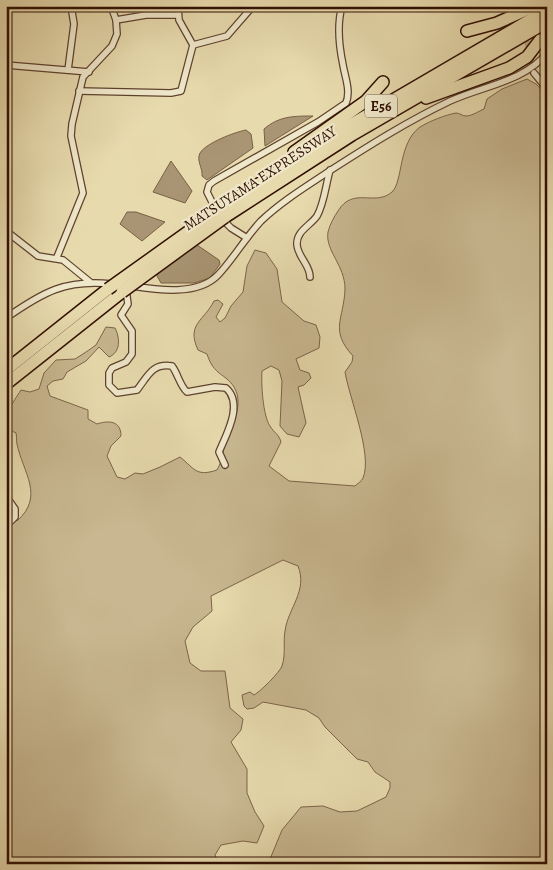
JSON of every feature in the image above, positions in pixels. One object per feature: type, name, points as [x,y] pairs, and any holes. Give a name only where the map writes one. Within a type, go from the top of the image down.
[{"type":"highway","points":[[466,31],[497,24],[535,6]]},
{"type":"highway","name":"MATSUYAMA EXPRESSWAY","points":[[6,370],[108,289],[345,128],[547,10]]},
{"type":"highway","name":"MATSUYAMA EXPRESSWAY","points":[[6,384],[123,288],[222,213],[547,22]]},
{"type":"highway","points":[[303,166],[422,100],[509,68],[527,57],[540,40]]},
{"type":"highway","points":[[222,213],[366,101],[383,82]]},
{"type":"street","points":[[68,70],[74,24],[71,6]]},
{"type":"street","points":[[57,257],[83,192],[70,136],[79,91],[83,77],[90,72],[115,41],[117,34],[116,20],[111,6]]},
{"type":"street","points":[[79,91],[177,93],[181,91],[193,45],[178,15],[178,6]]},
{"type":"street","points":[[193,45],[227,36],[253,6]]},
{"type":"street","points":[[247,238],[231,228],[218,215],[207,192],[209,185],[231,169],[318,122],[346,103],[348,88],[342,63],[339,26],[342,6]]},
{"type":"street","points":[[116,20],[146,14],[178,15]]},
{"type":"street","points":[[6,318],[40,295],[58,287],[90,282],[123,288],[161,289],[204,285],[218,275],[247,238],[276,208],[330,170],[414,119],[452,100],[520,75],[547,53]]},
{"type":"street","points":[[6,65],[90,72]]},
{"type":"street","points":[[534,73],[544,82],[547,89]]},
{"type":"street","points":[[310,277],[309,270],[299,253],[297,240],[318,214],[330,170]]},
{"type":"street","points":[[6,231],[38,256],[57,257],[69,263],[90,282]]},
{"type":"street","points":[[123,288],[128,304],[121,315],[132,331],[132,354],[126,362],[112,368],[109,373],[109,385],[117,393],[137,390],[153,370],[159,365],[165,365],[172,366],[178,373],[183,389],[187,392],[215,386],[226,388],[232,397],[233,408],[231,422],[219,452],[225,465]]},
{"type":"street","points":[[6,496],[14,509],[15,517],[6,526]]},
{"type":"shaded area","points":[[527,79],[536,84],[547,95],[547,864],[268,864],[282,830],[301,807],[323,806],[340,812],[357,811],[386,797],[390,788],[390,782],[375,772],[368,762],[357,759],[325,727],[319,718],[306,710],[263,702],[254,708],[247,709],[244,706],[242,695],[250,692],[254,695],[257,693],[274,677],[282,666],[284,635],[301,583],[298,566],[283,560],[211,596],[212,611],[193,627],[185,641],[190,663],[201,671],[225,671],[230,708],[243,719],[241,730],[231,742],[247,769],[247,793],[255,812],[264,826],[257,843],[243,841],[221,845],[215,855],[219,864],[6,864],[6,504],[17,521],[25,512],[30,502],[31,493],[16,433],[10,430],[7,419],[12,404],[21,390],[30,392],[39,389],[44,373],[56,360],[75,359],[96,345],[106,327],[115,328],[118,336],[116,352],[109,357],[99,347],[86,361],[67,372],[63,379],[53,381],[47,386],[50,396],[88,410],[88,419],[97,424],[110,422],[119,427],[121,436],[111,446],[107,456],[117,477],[125,479],[135,473],[143,474],[180,457],[196,471],[204,473],[217,470],[235,418],[238,403],[237,395],[231,382],[216,370],[207,354],[198,350],[194,334],[195,328],[214,301],[218,300],[223,304],[216,317],[220,322],[225,318],[231,306],[243,292],[247,266],[255,250],[266,253],[277,269],[282,302],[304,321],[316,325],[320,337],[319,348],[296,359],[300,370],[309,373],[311,378],[304,385],[298,387],[306,423],[299,437],[287,434],[280,426],[282,381],[279,370],[271,366],[262,371],[264,408],[270,426],[281,442],[269,466],[289,481],[355,486],[363,478],[365,455],[345,372],[352,362],[353,356],[341,339],[340,324],[345,289],[342,273],[329,246],[328,232],[331,223],[338,211],[350,200],[378,198],[392,192],[398,180],[408,142],[420,127],[438,118],[452,114],[457,113],[466,116],[473,114],[484,109],[487,99],[502,89]]},
{"type":"shaded area","points":[[299,116],[313,116],[265,146],[264,129],[275,121]]},
{"type":"shaded area","points":[[246,130],[251,134],[253,148],[207,180],[202,176],[199,156],[203,149],[221,138]]},
{"type":"shaded area","points":[[171,161],[192,191],[185,203],[153,192]]},
{"type":"shaded area","points":[[127,212],[136,212],[165,222],[142,241],[120,224]]},
{"type":"shaded area","points":[[197,245],[219,260],[220,264],[210,278],[194,283],[161,283],[156,274]]},
{"type":"tunnel","points":[[525,33],[534,73]]}]
